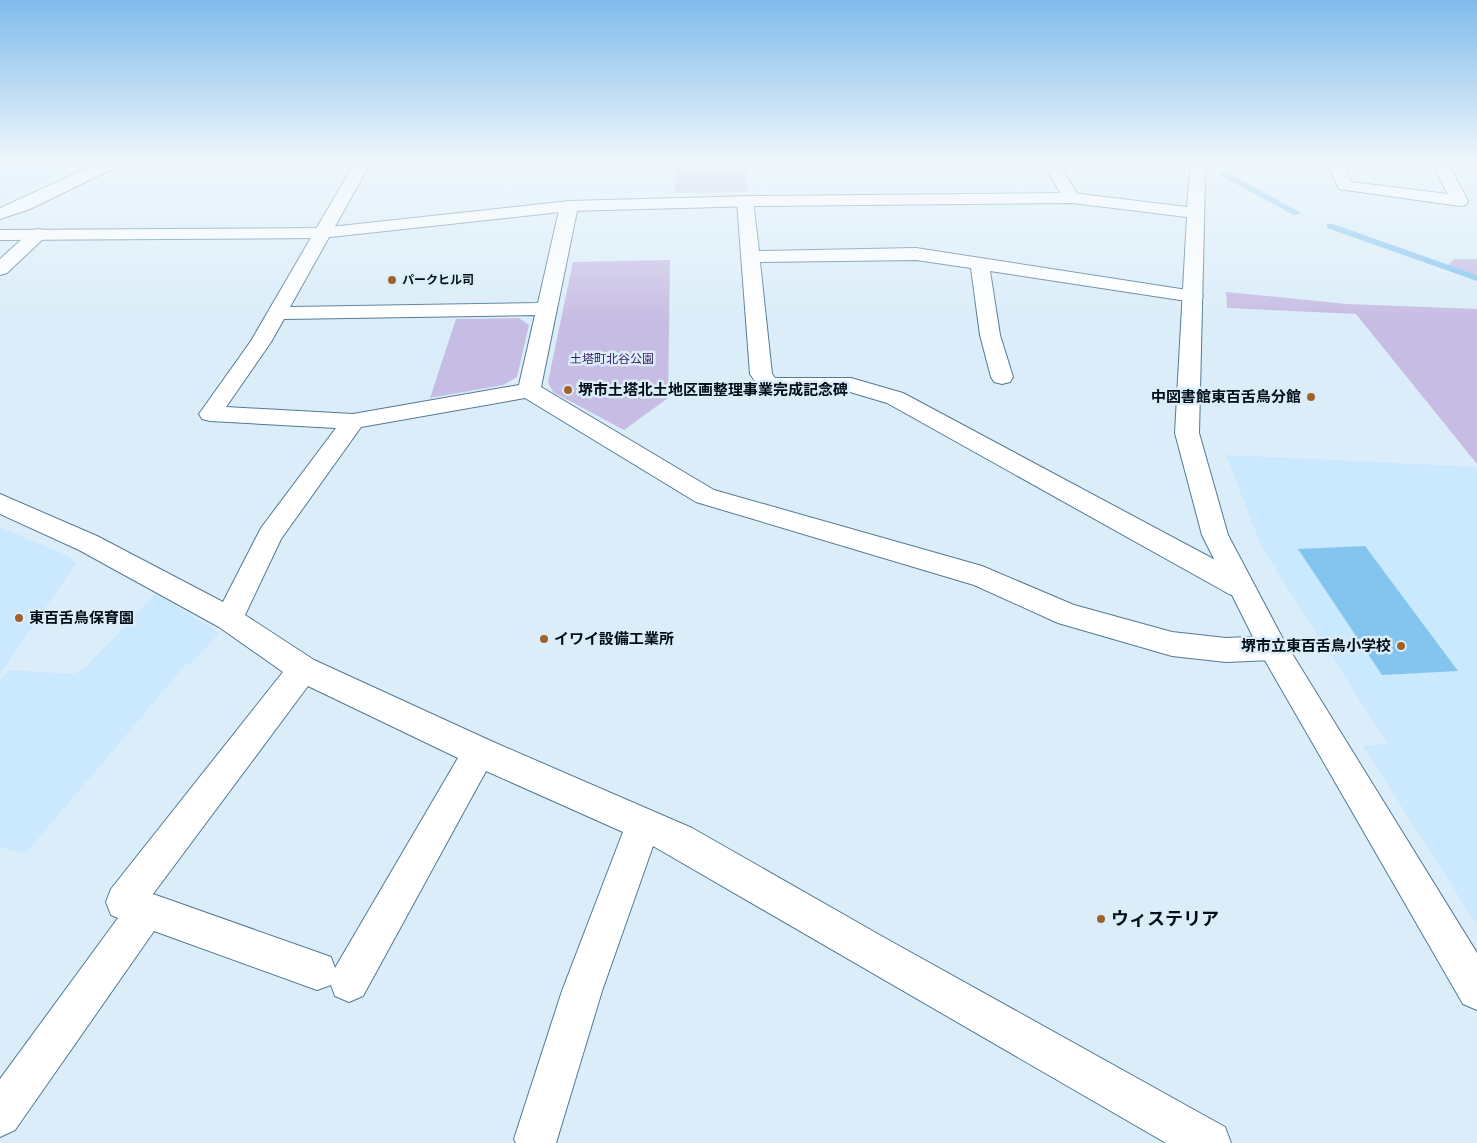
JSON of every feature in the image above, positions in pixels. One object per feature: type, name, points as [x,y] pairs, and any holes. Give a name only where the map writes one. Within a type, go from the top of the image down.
[{"type":"street","points":[[331,215],[261,342],[210,414],[353,421],[528,390],[705,496],[982,577],[1068,615],[1172,644],[1226,650],[1273,648]]},
{"type":"street","points":[[0,235],[321,233],[483,215]]},
{"type":"street","points":[[528,390],[567,215]]},
{"type":"street","points":[[746,215],[762,374],[769,385],[852,385],[895,398],[1239,586]]},
{"type":"street","points":[[1196,215],[1187,433],[1215,535],[1239,586],[1273,648],[1477,990]]},
{"type":"street","points":[[0,269],[38,234]]},
{"type":"street","points":[[749,257],[916,254],[1193,296]]},
{"type":"street","points":[[980,264],[990,335],[1002,377]]},
{"type":"street","points":[[278,313],[547,309]]},
{"type":"street","points":[[230,619],[270,535],[353,421]]},
{"type":"street","points":[[0,503],[88,543],[230,619],[303,668],[479,752],[680,840],[870,952],[1209,1143]]},
{"type":"street","points":[[303,668],[124,902],[333,977],[479,752]]},
{"type":"street","points":[[536,1139],[582,991],[643,825]]},
{"type":"street","points":[[0,1115],[146,911]]},
{"type":"shaded area","name":"堺市立東百舌鳥小学校","points":[[1226,455],[1477,467],[1477,925],[1363,746],[1388,744],[1262,548]]},
{"type":"shaded area","name":"東百舌鳥保育園","points":[[0,527],[65,555],[76,563],[0,674]]},
{"type":"shaded area","points":[[156,593],[219,633],[191,664],[186,664],[25,854],[0,847],[0,680],[8,670],[73,674],[84,669]]},
{"type":"green space","points":[[1454,259],[1477,259],[1477,275],[1448,265]]},
{"type":"green space","name":"土塔町北谷公園","points":[[670,260],[668,398],[624,430],[553,392],[548,382],[573,262]]},
{"type":"green space","points":[[1226,292],[1347,304],[1477,309],[1477,464],[1356,314],[1227,308]]},
{"type":"green space","points":[[519,318],[529,325],[517,377],[503,385],[430,398],[456,319]]},
{"type":"water","points":[[1365,546],[1458,671],[1382,675],[1298,549]]},
{"type":"waterway","points":[[1330,226],[1477,278]]},
{"type":"place","name":"パークヒル司","points":[[392,280]]},
{"type":"place","name":"堺市土塔北土地区画整理事業完成記念碑","points":[[568,390]]},
{"type":"place","name":"中図書館東百舌鳥分館","points":[[1311,397]]},
{"type":"place","name":"東百舌鳥保育園","points":[[19,618]]},
{"type":"place","name":"イワイ設備工業所","points":[[544,639]]},
{"type":"place","name":"堺市立東百舌鳥小学校","points":[[1401,646]]},
{"type":"place","name":"ウィステリア","points":[[1101,919]]}]
